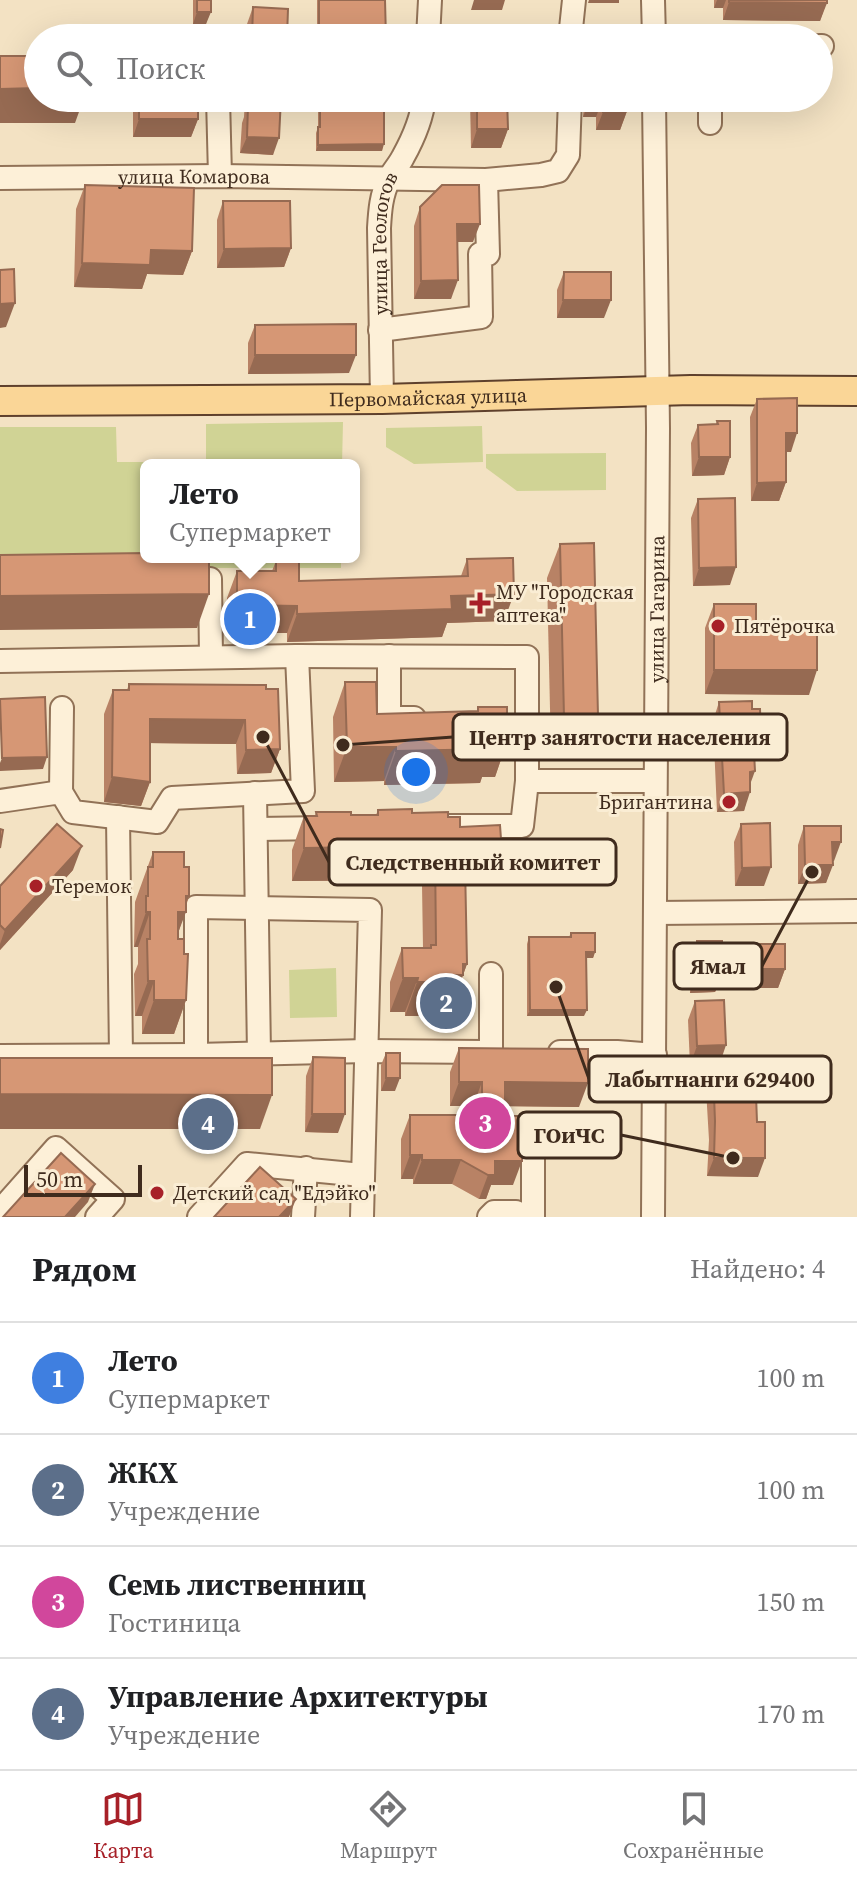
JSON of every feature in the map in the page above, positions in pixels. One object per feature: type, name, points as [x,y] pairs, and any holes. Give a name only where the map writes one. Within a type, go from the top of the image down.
[{"type":"main road","name":"Первомайская улица","points":[[0,401],[382,399],[760,390],[857,391]]},
{"type":"street","points":[[429,24],[430,0]]},
{"type":"street","points":[[571,24],[574,0]]},
{"type":"street","points":[[653,0],[654,24]]},
{"type":"street","points":[[218,112],[220,176]]},
{"type":"street","name":"улица Геологов","points":[[382,399],[380,203],[422,112]]},
{"type":"street","name":"улица Комарова","points":[[0,178],[220,176],[486,180],[541,175],[558,171],[568,155],[570,112]]},
{"type":"street","name":"улица Гагарина","points":[[653,1217],[657,392],[654,112]]},
{"type":"street","points":[[710,112],[710,123]]},
{"type":"street","points":[[380,330],[481,317],[480,254],[488,254],[486,180]]},
{"type":"street","points":[[210,579],[211,657]]},
{"type":"street","points":[[62,708],[61,792],[73,812],[157,822],[172,798],[303,791],[297,656]]},
{"type":"street","points":[[0,661],[297,656],[527,657],[519,718],[527,781],[522,826],[411,826]]},
{"type":"street","points":[[389,656],[389,718],[435,718]]},
{"type":"street","points":[[527,781],[655,781]]},
{"type":"street","points":[[0,801],[61,792]]},
{"type":"street","points":[[255,793],[259,1054]]},
{"type":"street","points":[[118,817],[121,1056]]},
{"type":"street","points":[[257,829],[349,827]]},
{"type":"street","points":[[196,1055],[196,907],[370,910],[362,1217]]},
{"type":"street","points":[[655,913],[857,911]]},
{"type":"street","points":[[0,1056],[499,1052],[491,974]]},
{"type":"street","points":[[539,1052],[655,1055]]},
{"type":"street","points":[[489,1217],[494,1212],[526,1215],[533,1137]]},
{"type":"street","points":[[0,1211],[56,1148],[113,1199],[97,1217]]},
{"type":"street","points":[[199,1217],[247,1164],[362,1175]]},
{"type":"street","points":[[303,1217],[306,1168]]},
{"type":"green space","points":[[343,422],[342,459],[206,459],[206,424]]},
{"type":"green space","points":[[482,426],[483,462],[414,464],[386,447],[386,428]]},
{"type":"green space","points":[[0,427],[116,427],[117,462],[140,462],[140,563],[341,563],[341,568],[0,568]]},
{"type":"green space","points":[[606,453],[606,490],[517,491],[486,468],[486,454]]},
{"type":"green space","points":[[336,968],[337,1017],[290,1018],[289,970]]},
{"type":"building","points":[[197,0],[211,0],[211,12],[197,12]]},
{"type":"building","points":[[319,0],[385,0],[386,24],[319,24]]},
{"type":"building","points":[[827,0],[827,3],[729,2]]},
{"type":"building","points":[[253,7],[288,9],[287,24],[252,24]]},
{"type":"building","points":[[0,56],[24,56],[24,88],[0,89]]},
{"type":"building","points":[[139,112],[198,112],[198,119],[139,119]]},
{"type":"building","points":[[248,112],[280,112],[279,138],[247,137]]},
{"type":"building","points":[[320,112],[384,112],[384,144],[318,145]]},
{"type":"building","points":[[477,112],[507,112],[508,129],[477,129]]},
{"type":"building","points":[[85,185],[194,188],[192,251],[151,250],[150,265],[82,263]]},
{"type":"building","points":[[442,185],[479,185],[480,224],[457,224],[458,280],[421,281],[420,207]]},
{"type":"building","points":[[223,201],[290,201],[291,248],[224,249]]},
{"type":"building","points":[[14,269],[15,303],[0,304],[0,270]]},
{"type":"building","points":[[564,272],[611,272],[611,300],[563,300]]},
{"type":"building","points":[[356,324],[356,355],[255,355],[255,325]]},
{"type":"building","points":[[797,398],[797,433],[786,433],[786,482],[757,483],[757,399]]},
{"type":"building","points":[[717,421],[730,421],[730,457],[699,457],[698,425],[718,424]]},
{"type":"building","points":[[735,498],[736,567],[699,568],[698,499]]},
{"type":"building","points":[[594,543],[598,716],[564,717],[560,544]]},
{"type":"building","points":[[140,553],[140,563],[209,563],[209,594],[0,596],[0,555]]},
{"type":"building","points":[[513,558],[514,594],[451,596],[452,609],[297,614],[297,606],[237,605],[237,571],[276,571],[276,563],[299,563],[299,581],[468,576],[467,559]]},
{"type":"building","points":[[714,604],[756,604],[756,624],[817,625],[817,670],[714,670]]},
{"type":"building","points":[[345,682],[376,682],[377,714],[478,711],[478,707],[507,707],[507,715],[511,715],[511,730],[507,730],[507,742],[493,743],[493,749],[396,751],[396,747],[347,747]]},
{"type":"building","points":[[129,684],[266,685],[266,689],[278,689],[280,749],[246,750],[245,720],[150,719],[150,782],[112,777],[113,690],[129,690]]},
{"type":"building","points":[[45,697],[47,757],[2,758],[0,699]]},
{"type":"building","points":[[752,701],[752,709],[760,709],[761,734],[753,734],[755,771],[750,772],[750,792],[724,794],[719,702]]},
{"type":"building","points":[[412,809],[412,813],[448,812],[448,817],[460,817],[460,827],[500,825],[501,839],[469,841],[469,864],[465,864],[467,964],[463,964],[463,975],[451,975],[451,982],[417,982],[418,978],[403,978],[402,948],[431,948],[431,945],[436,945],[435,851],[431,851],[431,846],[304,848],[304,816],[317,816],[316,812],[378,815],[378,810]]},
{"type":"building","points":[[770,823],[771,867],[742,868],[741,824]]},
{"type":"building","points":[[57,824],[82,846],[5,930],[0,925],[0,886]]},
{"type":"building","points":[[804,826],[841,826],[841,842],[832,842],[833,865],[805,865]]},
{"type":"building","points":[[153,852],[184,852],[184,867],[189,867],[186,912],[178,912],[178,939],[184,939],[184,954],[188,954],[186,1000],[154,1000],[154,981],[148,981],[150,912],[146,912],[146,896],[148,867],[153,867]]},
{"type":"building","points":[[571,933],[595,933],[595,952],[586,952],[587,1010],[530,1010],[529,937],[571,937]]},
{"type":"building","points":[[697,941],[785,944],[785,969],[722,969],[722,973],[697,973]]},
{"type":"building","points":[[724,1000],[726,1045],[697,1046],[695,1001]]},
{"type":"building","points":[[459,1048],[588,1049],[588,1083],[505,1082],[505,1116],[522,1116],[522,1161],[495,1161],[495,1175],[488,1175],[461,1160],[422,1160],[422,1155],[410,1155],[410,1115],[482,1115],[482,1082],[459,1082]]},
{"type":"building","points":[[386,1053],[400,1053],[400,1078],[386,1078]]},
{"type":"building","points":[[313,1057],[345,1058],[345,1114],[312,1114]]},
{"type":"building","points":[[0,1058],[272,1058],[272,1095],[0,1094]]},
{"type":"building","points":[[755,1068],[757,1122],[765,1122],[765,1158],[714,1158],[713,1070]]},
{"type":"building","points":[[61,1153],[95,1184],[65,1217],[3,1217]]},
{"type":"building","points":[[260,1167],[296,1199],[279,1217],[214,1217]]},
{"type":"place","name":"МУ \"Городская аптека\"","points":[[480,603]]},
{"type":"place","name":"Лето","points":[[250,619]]},
{"type":"place","name":"Пятёрочка","points":[[718,626]]},
{"type":"place","name":"Следственный комитет","points":[[263,737]]},
{"type":"place","name":"Центр занятости населения","points":[[343,745]]},
{"type":"place","name":"Бригантина","points":[[729,802]]},
{"type":"place","name":"Ямал","points":[[812,872]]},
{"type":"place","name":"Теремок","points":[[36,886]]},
{"type":"place","name":"Лабытнанги 629400","points":[[556,987]]},
{"type":"place","name":"ЖКХ","points":[[446,1003]]},
{"type":"place","name":"Семь лиственниц","points":[[485,1123]]},
{"type":"place","name":"Управление Архитектуры","points":[[208,1124]]},
{"type":"place","name":"ГОиЧС","points":[[733,1158]]},
{"type":"place","name":"Детский сад \"Едэйко\"","points":[[157,1193]]}]
